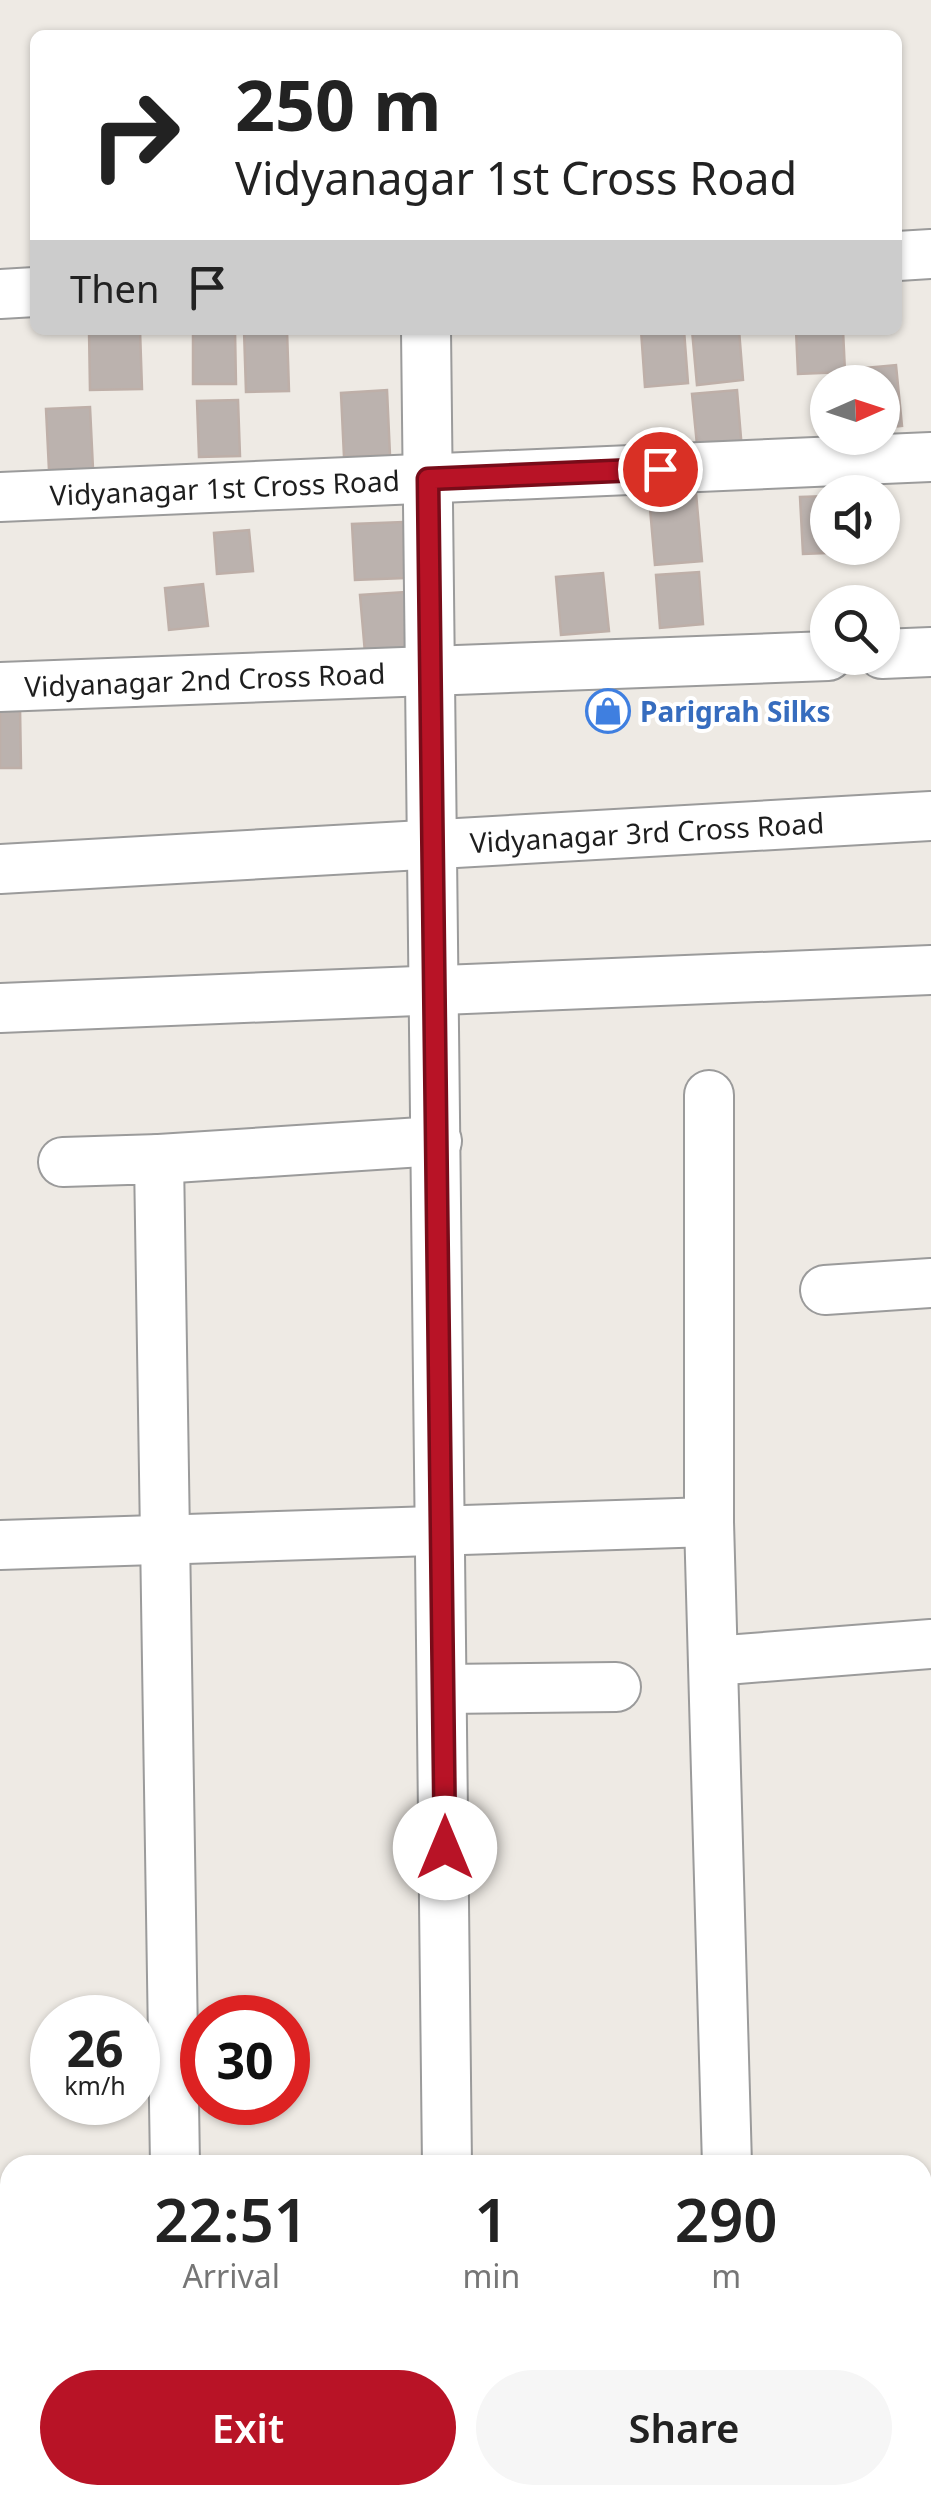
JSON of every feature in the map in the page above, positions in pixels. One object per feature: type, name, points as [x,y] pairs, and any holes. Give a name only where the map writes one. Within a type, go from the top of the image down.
[{"type":"street","points":[[902,256],[931,254]]},
{"type":"street","points":[[0,294],[30,292]]},
{"type":"street","points":[[426,335],[447,2155]]},
{"type":"street","name":"Vidyanagar 1st Cross Road","points":[[0,497],[931,457]]},
{"type":"street","points":[[900,653],[931,652]]},
{"type":"street","name":"Vidyanagar 2nd Cross Road","points":[[0,687],[810,657]]},
{"type":"street","name":"Vidyanagar 3rd Cross Road","points":[[0,868],[931,816]]},
{"type":"street","points":[[0,1008],[931,970]]},
{"type":"street","points":[[709,1095],[708,1522],[727,2155]]},
{"type":"street","points":[[63,1162],[436,1141]]},
{"type":"street","points":[[159,1159],[175,2155]]},
{"type":"street","points":[[824,1290],[931,1283]]},
{"type":"street","points":[[0,1545],[708,1522]]},
{"type":"street","points":[[713,1661],[931,1644]]},
{"type":"street","points":[[444,1689],[616,1688]]},
{"type":"building","points":[[89,335],[140,335],[142,389],[90,390]]},
{"type":"building","points":[[193,335],[235,335],[236,384],[193,384]]},
{"type":"building","points":[[244,335],[287,335],[289,391],[246,392]]},
{"type":"building","points":[[641,335],[684,335],[688,383],[645,387]]},
{"type":"building","points":[[692,335],[739,335],[743,380],[697,385]]},
{"type":"building","points":[[796,335],[843,335],[845,365],[810,365],[810,373],[798,374]]},
{"type":"building","points":[[387,390],[390,455],[344,457],[341,393]]},
{"type":"building","points":[[737,390],[742,450],[698,455],[692,394]]},
{"type":"building","points":[[238,400],[240,456],[199,457],[197,401]]},
{"type":"building","points":[[90,407],[93,469],[49,470],[46,409]]},
{"type":"building","points":[[696,493],[702,561],[655,565],[649,497]]},
{"type":"building","points":[[800,497],[810,497],[810,554],[803,554]]},
{"type":"building","points":[[403,522],[405,578],[355,580],[352,524]]},
{"type":"building","points":[[249,530],[253,571],[217,574],[214,533]]},
{"type":"building","points":[[699,572],[703,624],[660,628],[656,575]]},
{"type":"building","points":[[603,573],[609,631],[561,635],[556,577]]},
{"type":"building","points":[[203,584],[208,626],[169,630],[165,588]]},
{"type":"building","points":[[405,592],[410,650],[365,653],[360,595]]},
{"type":"building","points":[[0,707],[20,707],[21,768],[0,768]]},
{"type":"place","name":"Parigrah Silks","points":[[608,711]]},
{"type":"route","points":[[445,1848],[428,479],[660,469]]}]
